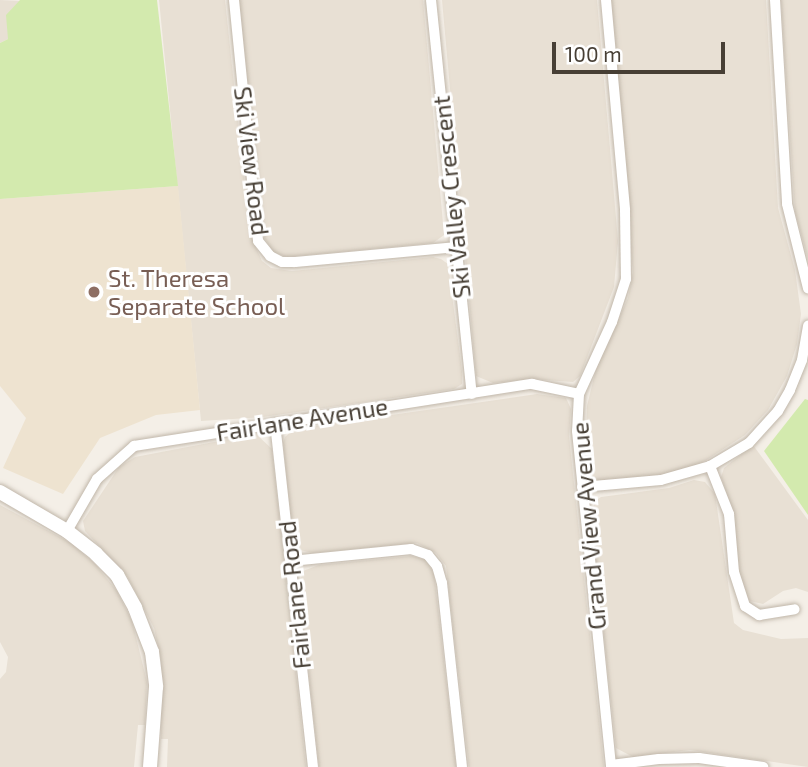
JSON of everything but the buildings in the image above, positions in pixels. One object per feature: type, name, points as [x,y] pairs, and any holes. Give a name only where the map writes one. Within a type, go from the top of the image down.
[{"type":"street","name":"Ski View Road","points":[[234,0],[258,241],[270,256],[282,262],[295,262],[457,247]]},
{"type":"street","name":"Ski Valley Crescent","points":[[431,0],[472,394]]},
{"type":"street","name":"Grand View Avenue","points":[[606,0],[625,210],[626,279],[612,322],[579,394],[577,431],[611,766]]},
{"type":"street","points":[[775,0],[787,204],[808,288]]},
{"type":"street","points":[[582,487],[661,480],[710,466],[749,443],[778,411],[802,360],[808,326]]},
{"type":"street","name":"Fairlane Avenue","points":[[67,531],[97,479],[134,446],[532,384],[579,394]]},
{"type":"street","name":"Fairlane Road","points":[[275,423],[313,767]]},
{"type":"street","points":[[710,466],[729,514],[734,572],[745,606],[759,615],[795,609]]},
{"type":"street","points":[[0,492],[67,531],[117,575],[135,608],[152,652],[156,687],[150,767]]},
{"type":"street","points":[[291,561],[411,549],[428,555],[437,566],[442,583],[463,767]]},
{"type":"street","points":[[611,766],[659,759],[699,758],[763,767]]},
{"type":"shaded area","points":[[0,0],[20,1],[8,39],[0,43]]},
{"type":"shaded area","points":[[159,0],[225,0],[250,234],[262,261],[271,268],[292,271],[433,257],[441,259],[448,264],[462,384],[454,389],[263,417],[201,421]]},
{"type":"shaded area","points":[[239,0],[423,0],[444,235],[433,243],[287,257],[273,252],[264,237]]},
{"type":"shaded area","points":[[442,0],[597,0],[618,241],[614,287],[580,376],[573,382],[532,379],[493,383],[476,376]]},
{"type":"shaded area","points":[[611,0],[766,0],[778,208],[795,270],[801,314],[797,344],[787,376],[768,410],[745,435],[697,466],[663,475],[599,484],[589,478],[585,457],[587,406],[596,369],[628,298],[633,272]]},
{"type":"shaded area","points":[[781,0],[808,0],[808,259],[795,212]]},
{"type":"shaded area","name":"St. Theresa Separate School","points":[[178,186],[200,410],[156,415],[100,438],[63,494],[3,468],[26,418],[0,386],[0,199]]},
{"type":"shaded area","points":[[537,394],[566,398],[571,409],[569,436],[604,767],[469,767],[446,566],[436,553],[417,543],[313,553],[300,550],[293,539],[283,443],[285,437],[294,429]]},
{"type":"shaded area","points":[[256,434],[272,449],[306,767],[167,767],[168,739],[161,739],[161,660],[154,628],[127,576],[85,531],[83,521],[119,467],[135,457]]},
{"type":"shaded area","points":[[753,445],[808,520],[808,592],[796,588],[783,591],[763,604],[750,601],[741,591],[730,504],[721,477],[724,468]]},
{"type":"shaded area","points":[[694,480],[705,482],[715,494],[734,623],[743,630],[781,639],[808,638],[808,767],[690,750],[633,757],[616,748],[591,515],[595,501],[601,497],[669,488]]},
{"type":"shaded area","points":[[0,505],[71,543],[95,564],[117,591],[132,621],[147,682],[145,725],[138,725],[134,767],[0,767],[0,679],[6,672],[8,657],[0,642]]},
{"type":"shaded area","points":[[412,556],[426,560],[434,574],[456,767],[319,767],[299,585],[303,571],[319,565]]},
{"type":"green space","points":[[20,0],[157,0],[178,186],[0,199],[0,43],[8,39],[6,15]]},
{"type":"green space","points":[[805,399],[808,400],[808,515],[764,451]]},
{"type":"place","name":"St. Theresa Separate School","points":[[94,292]]}]
